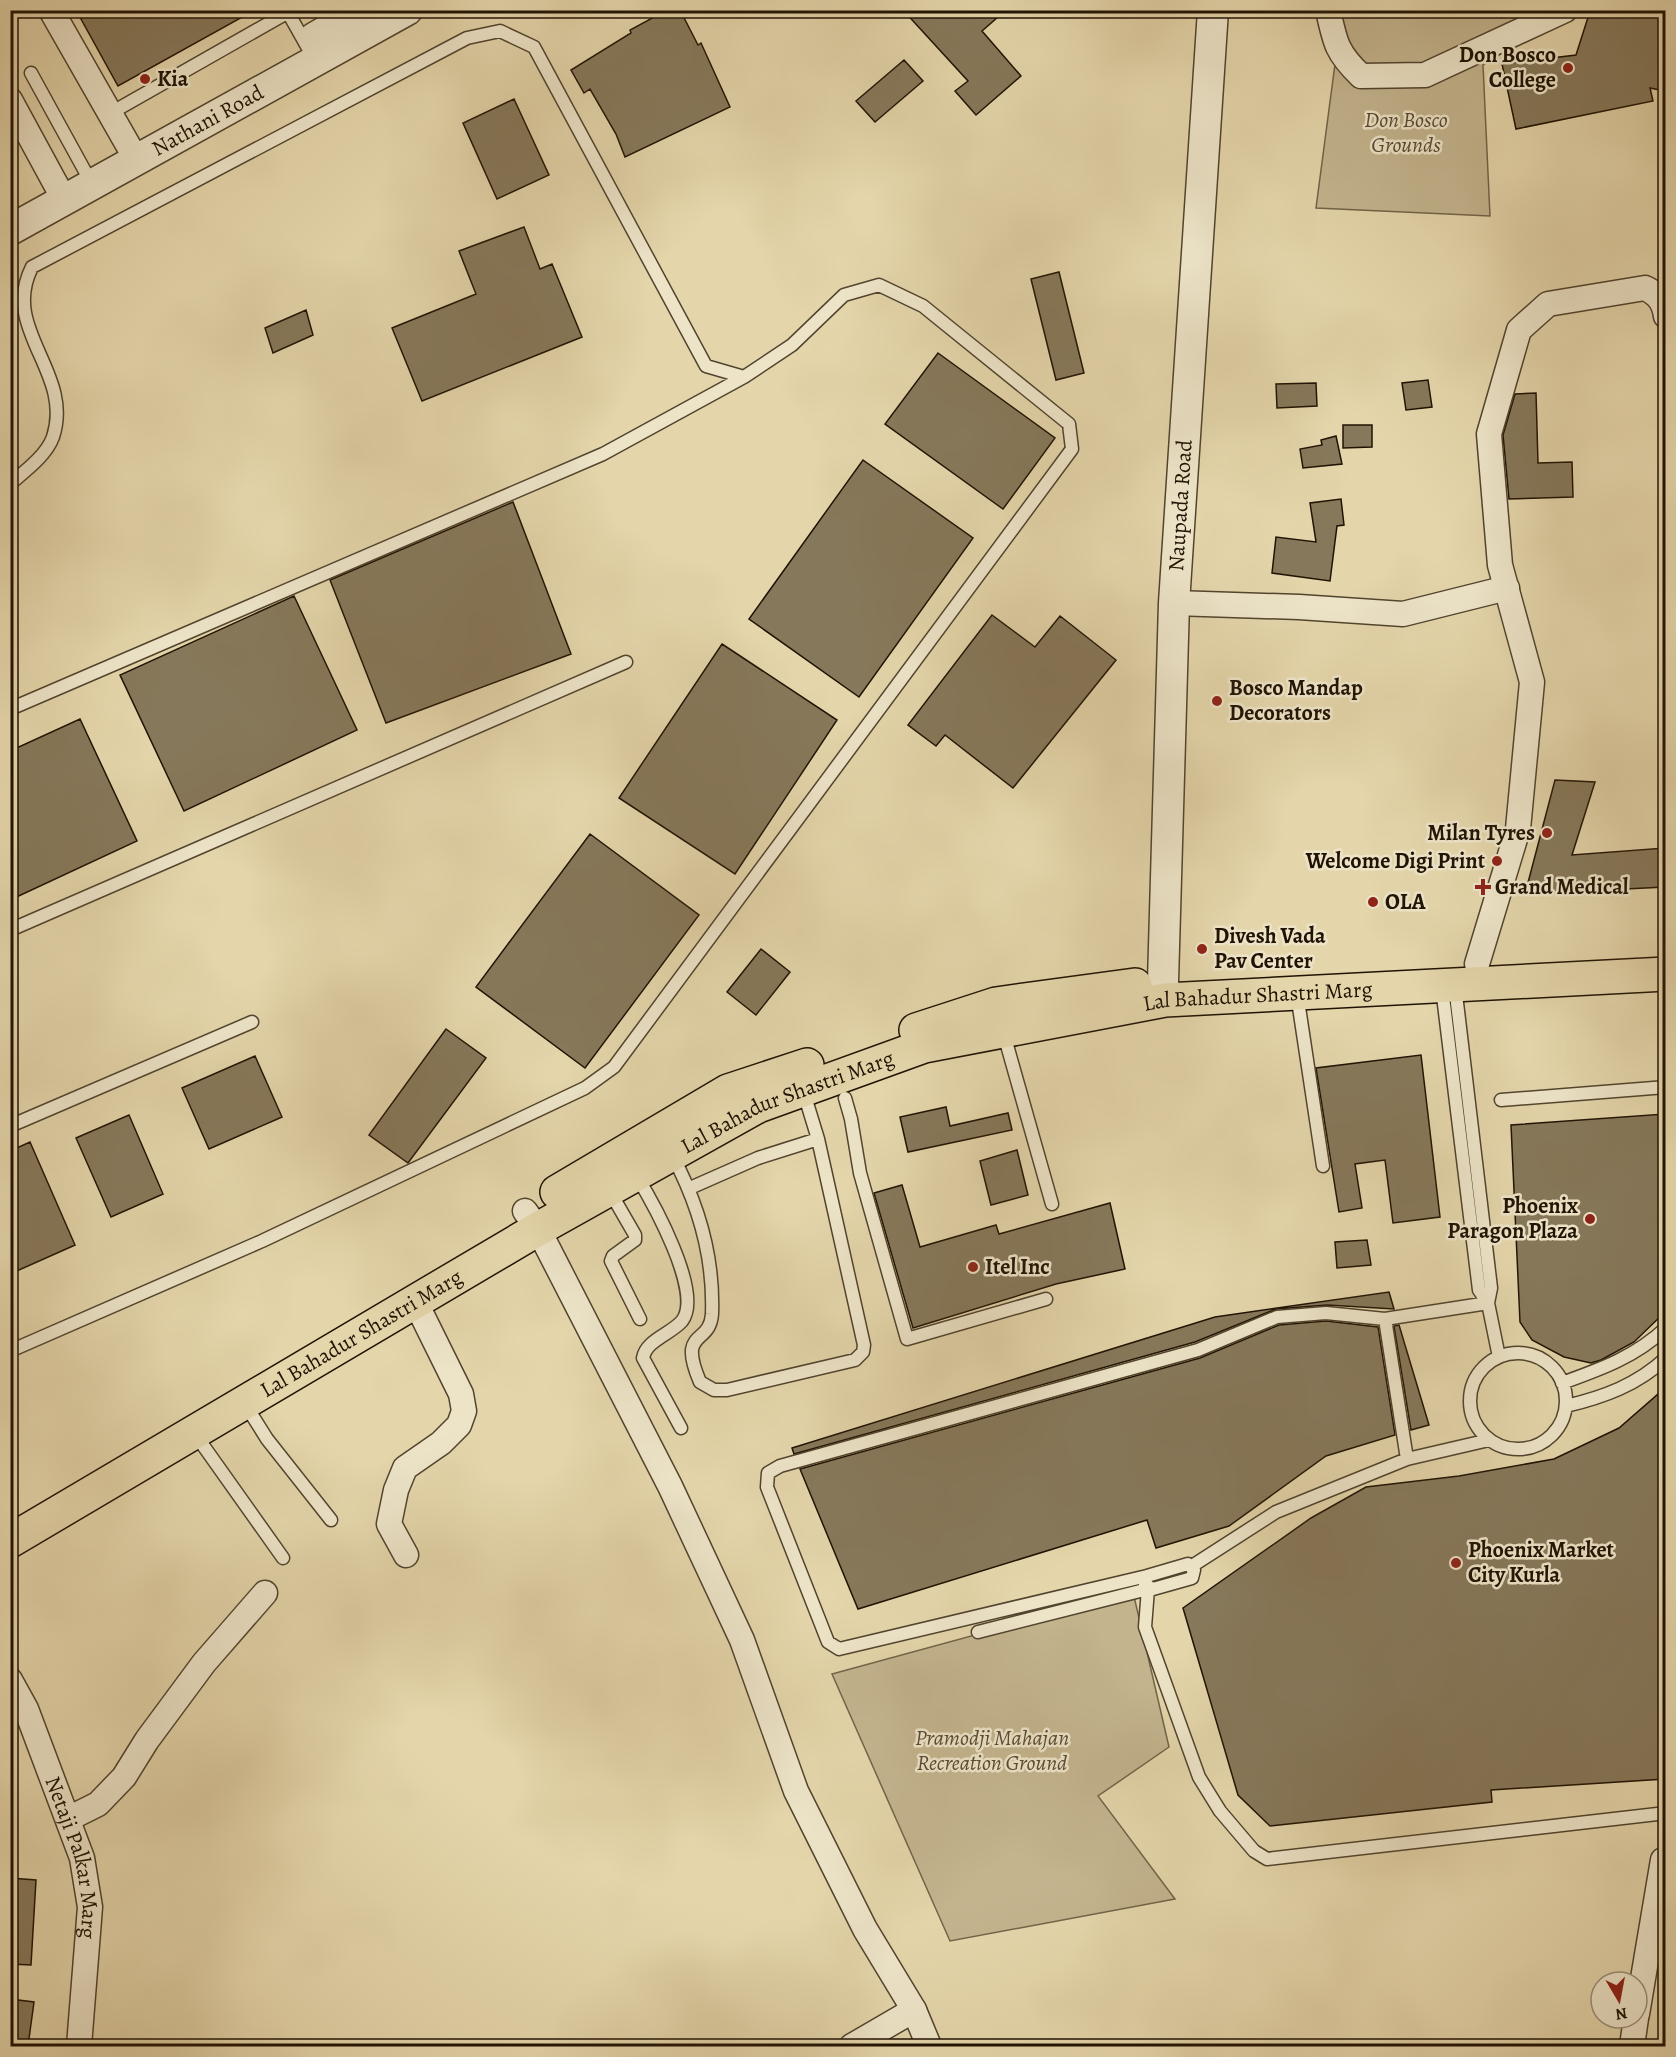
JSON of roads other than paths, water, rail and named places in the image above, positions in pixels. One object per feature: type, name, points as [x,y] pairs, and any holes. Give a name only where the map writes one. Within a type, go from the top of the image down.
[{"type":"main road","name":"Lal Bahadur Shastri Marg","points":[[1164,991],[1297,993],[1458,979],[1665,953]]},
{"type":"main road","name":"Lal Bahadur Shastri Marg","points":[[10,1515],[532,1220],[614,1177],[735,1103],[999,1017],[1164,991],[1458,979],[1665,974]]},
{"type":"main road","name":"Lal Bahadur Shastri Marg","points":[[614,1177],[671,1154],[735,1103],[803,1090],[841,1088],[924,1046],[999,1017]]},
{"type":"main road","name":"Lal Bahadur Shastri Marg","points":[[10,1541],[415,1301],[532,1220]]},
{"type":"street","points":[[51,10],[109,114],[127,158]]},
{"type":"street","name":"Nathani Road","points":[[310,52],[362,10]]},
{"type":"street","name":"Naupada Road","points":[[1164,991],[1174,603],[1213,10]]},
{"type":"street","points":[[1328,10],[1335,45],[1342,58],[1361,76],[1425,75],[1565,10]]},
{"type":"street","name":"Nathani Road","points":[[10,230],[127,158],[310,52],[395,13]]},
{"type":"street","points":[[66,69],[127,158]]},
{"type":"street","points":[[10,100],[60,192]]},
{"type":"street","name":"Nathani Road","points":[[10,219],[60,192],[90,180]]},
{"type":"street","points":[[1458,979],[1518,829],[1532,682],[1500,566],[1489,434],[1519,330],[1548,304],[1645,288],[1655,293],[1664,307],[1665,316]]},
{"type":"street","points":[[1174,603],[1299,607],[1403,614],[1507,588]]},
{"type":"street","points":[[532,1220],[670,1486],[742,1640],[796,1791],[828,1859],[874,1946],[914,2010],[929,2046]]},
{"type":"street","points":[[406,1555],[389,1524],[405,1468],[441,1443],[459,1425],[464,1411],[461,1394],[415,1301]]},
{"type":"street","points":[[68,1819],[98,1804],[124,1777],[147,1740],[204,1663],[265,1593]]},
{"type":"street","name":"Netaji Palkar Marg","points":[[10,1680],[26,1709],[82,1858],[90,1908],[79,2046]]},
{"type":"street","points":[[1645,1970],[1663,1860]]},
{"type":"street","points":[[852,2046],[914,2010]]},
{"type":"street","points":[[1632,2046],[1635,2030]]},
{"type":"lane","points":[[109,114],[285,14],[290,16],[310,52]]},
{"type":"lane","points":[[10,484],[34,463],[52,438],[57,411],[51,378],[27,331],[21,312],[24,281],[32,267],[467,38],[500,31],[534,47],[706,366],[744,377]]},
{"type":"lane","points":[[31,73],[90,180]]},
{"type":"lane","points":[[10,709],[603,454],[744,377],[792,345],[844,295],[879,285],[923,306],[1069,424],[1072,449],[614,1067],[585,1088],[262,1241],[10,1351]]},
{"type":"lane","points":[[10,930],[626,662]]},
{"type":"lane","points":[[1458,979],[1491,1288],[1488,1303],[1499,1357]]},
{"type":"lane","points":[[1297,993],[1323,1166]]},
{"type":"lane","points":[[999,1017],[1052,1204]]},
{"type":"lane","points":[[10,1126],[252,1022]]},
{"type":"lane","points":[[841,1088],[851,1119],[860,1173],[907,1339],[1046,1299]]},
{"type":"lane","points":[[1501,1100],[1665,1088]]},
{"type":"lane","points":[[671,1154],[690,1188],[711,1275],[712,1316],[709,1328],[694,1340],[691,1349],[700,1382],[714,1390],[727,1390],[855,1360],[863,1352],[864,1346],[818,1139],[803,1090]]},
{"type":"lane","points":[[690,1188],[758,1158],[818,1139]]},
{"type":"lane","points":[[614,1177],[634,1235],[632,1245],[613,1256],[611,1261],[640,1319]]},
{"type":"lane","points":[[614,1177],[671,1240],[679,1258],[687,1311],[683,1320],[650,1345],[643,1358],[681,1428]]},
{"type":"lane","points":[[1147,1582],[839,1649],[828,1642],[767,1487],[768,1473],[780,1466],[1198,1350],[1277,1317],[1326,1313],[1385,1319],[1488,1303]]},
{"type":"lane","points":[[1385,1319],[1407,1459]]},
{"type":"lane","points":[[1562,1383],[1610,1367],[1648,1345],[1665,1328]]},
{"type":"lane","points":[[1515,1353],[1532,1355],[1547,1362],[1558,1374],[1566,1406],[1555,1432],[1544,1442],[1530,1448],[1516,1450],[1489,1440],[1478,1428],[1471,1413],[1470,1396],[1479,1372],[1499,1357],[1515,1353]]},
{"type":"lane","points":[[1566,1406],[1613,1393],[1652,1371],[1665,1358]]},
{"type":"lane","points":[[244,1403],[267,1439],[331,1520]]},
{"type":"lane","points":[[194,1433],[283,1558]]},
{"type":"lane","points":[[978,1632],[1147,1582],[1188,1564],[1192,1566],[1276,1512],[1407,1459],[1489,1440]]},
{"type":"lane","points":[[1147,1582],[1145,1627],[1199,1777],[1220,1811],[1254,1851],[1267,1859],[1665,1813]]},
{"type":"place","name":"Don Bosco College","points":[[1568,68]]},
{"type":"place","name":"Kia","points":[[145,79]]},
{"type":"place","name":"Bosco Mandap Decorators","points":[[1217,701]]},
{"type":"place","name":"Milan Tyres","points":[[1547,833]]},
{"type":"place","name":"Welcome Digi Print","points":[[1497,861]]},
{"type":"place","name":"Grand Medical","points":[[1483,887]]},
{"type":"place","name":"OLA","points":[[1373,902]]},
{"type":"place","name":"Divesh Vada Pav Center","points":[[1202,949]]},
{"type":"place","name":"Phoenix Paragon Plaza","points":[[1590,1219]]},
{"type":"place","name":"Itel Inc","points":[[973,1267]]},
{"type":"place","name":"Phoenix Market City Kurla","points":[[1456,1563]]},
{"type":"park label","name":"Don Bosco Grounds","points":[[1406,132]]},
{"type":"park label","name":"Pramodji Mahajan Recreation Ground","points":[[992,1751]]}]
